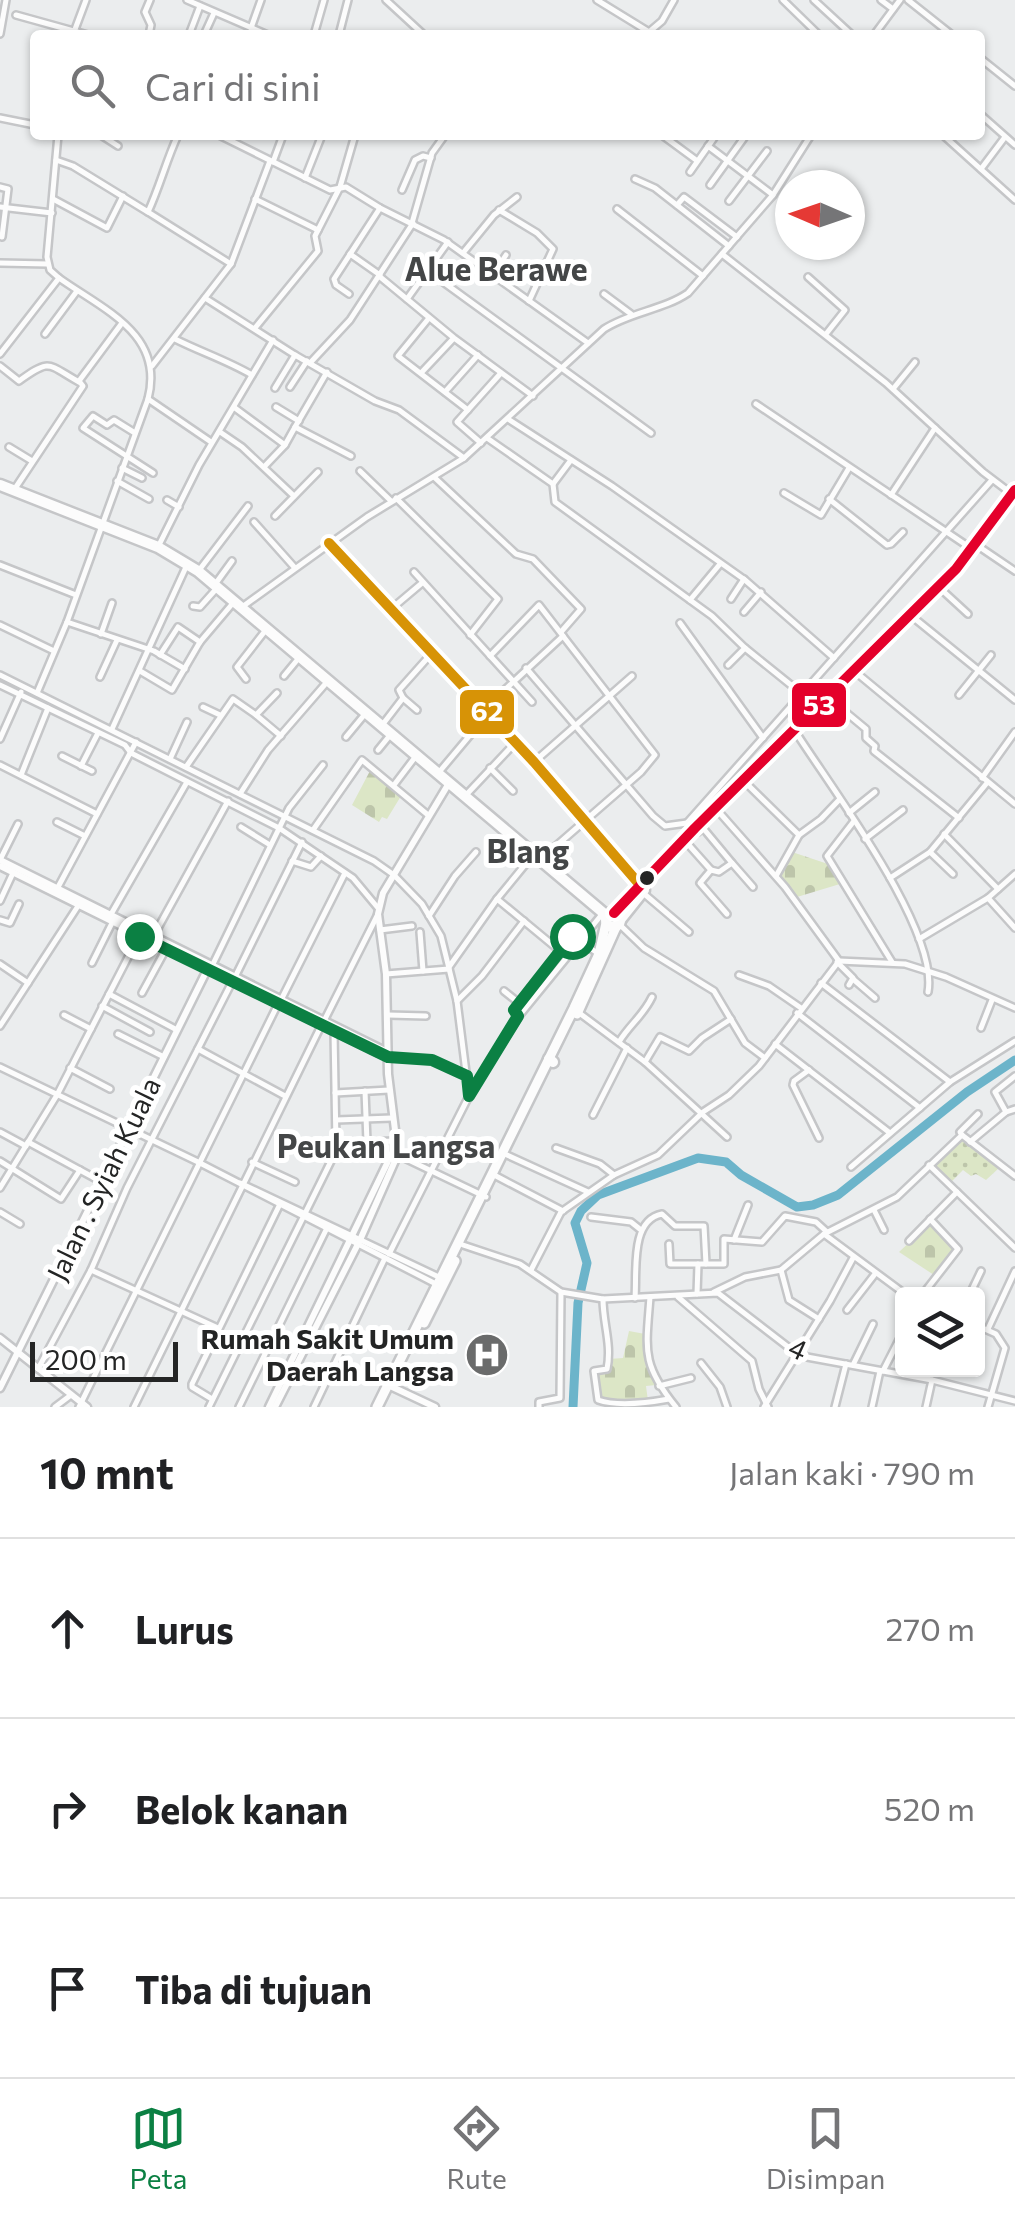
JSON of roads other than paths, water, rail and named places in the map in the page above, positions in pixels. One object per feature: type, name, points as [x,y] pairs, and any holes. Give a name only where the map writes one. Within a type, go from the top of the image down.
[{"type":"highway","points":[[1,486],[158,547],[187,564],[612,919],[688,843],[696,828],[720,812],[980,543]]},
{"type":"highway","points":[[641,889],[817,706],[943,591],[1014,494]]},
{"type":"main road","points":[[272,1407],[396,1154],[386,974],[378,911],[394,875],[449,784]]},
{"type":"main road","points":[[0,862],[78,906],[111,919]]},
{"type":"main road","points":[[0,862],[12,872],[57,888],[172,950]]},
{"type":"main road","points":[[441,1282],[507,1155],[612,919]]},
{"type":"main road","points":[[380,1407],[578,1012],[612,919]]},
{"type":"main road","points":[[130,929],[390,1055]]},
{"type":"main road","name":"Jalan . Syiah Kuala","points":[[0,1388],[209,968]]},
{"type":"main road","points":[[323,1023],[334,1032],[390,1055]]},
{"type":"main road","points":[[0,1338],[82,1406]]},
{"type":"main road","points":[[390,1386],[435,1407]]},
{"type":"street","points":[[0,34],[6,0]]},
{"type":"street","points":[[75,30],[86,0]]},
{"type":"street","points":[[150,0],[145,12],[150,30]]},
{"type":"street","points":[[186,0],[256,30]]},
{"type":"street","points":[[251,28],[261,0]]},
{"type":"street","points":[[315,30],[324,0]]},
{"type":"street","points":[[340,30],[348,0]]},
{"type":"street","points":[[386,0],[419,30]]},
{"type":"street","points":[[597,0],[646,30]]},
{"type":"street","points":[[651,30],[662,21],[674,0]]},
{"type":"street","points":[[783,0],[813,30]]},
{"type":"street","points":[[814,0],[847,30]]},
{"type":"street","points":[[882,0],[893,9]]},
{"type":"street","points":[[878,30],[904,0],[945,30]]},
{"type":"street","points":[[191,30],[200,6]]},
{"type":"street","points":[[206,30],[214,12]]},
{"type":"street","points":[[16,15],[64,30]]},
{"type":"street","points":[[985,62],[1015,86]]},
{"type":"street","points":[[0,118],[30,124]]},
{"type":"street","points":[[985,118],[1015,145]]},
{"type":"street","points":[[981,169],[1006,137]]},
{"type":"street","points":[[37,693],[148,399],[152,366],[141,341],[59,278],[48,264],[58,140]]},
{"type":"street","points":[[108,140],[118,146]]},
{"type":"street","points":[[148,212],[176,140]]},
{"type":"street","points":[[229,140],[333,191],[346,187],[448,242],[588,343]]},
{"type":"street","points":[[152,366],[231,264],[281,140]]},
{"type":"street","points":[[306,178],[320,140]]},
{"type":"street","points":[[255,328],[318,251],[314,240],[340,187],[354,140]]},
{"type":"street","points":[[290,387],[308,362],[346,324],[380,276],[412,223],[439,140]]},
{"type":"street","points":[[669,140],[698,161]]},
{"type":"street","points":[[674,144],[677,140]]},
{"type":"street","points":[[690,172],[712,140]]},
{"type":"street","points":[[710,185],[742,140]]},
{"type":"street","points":[[140,671],[170,690],[200,642],[236,606],[393,500],[464,458],[604,329],[630,314],[677,300],[703,276],[772,194],[807,142],[804,140]]},
{"type":"street","points":[[949,140],[1015,200]]},
{"type":"street","points":[[708,146],[772,194]]},
{"type":"street","points":[[729,200],[768,150]]},
{"type":"street","points":[[402,190],[415,160],[431,158]]},
{"type":"street","points":[[56,160],[123,196],[231,264]]},
{"type":"street","points":[[635,179],[655,188],[729,246]]},
{"type":"street","points":[[0,187],[8,189],[2,207],[2,237]]},
{"type":"street","points":[[53,199],[107,228],[123,196]]},
{"type":"street","points":[[462,253],[499,210],[517,197]]},
{"type":"street","points":[[677,205],[684,198],[736,237]]},
{"type":"street","points":[[255,200],[318,230]]},
{"type":"street","points":[[2,207],[52,213]]},
{"type":"street","points":[[350,294],[334,281],[348,253],[380,208]]},
{"type":"street","points":[[499,210],[537,233],[552,250],[529,300]]},
{"type":"street","points":[[616,210],[703,276]]},
{"type":"street","points":[[407,298],[448,242]]},
{"type":"street","points":[[348,253],[534,396]]},
{"type":"street","points":[[722,254],[893,389],[992,480],[1014,494]]},
{"type":"street","points":[[493,275],[506,255]]},
{"type":"street","points":[[0,264],[48,264]]},
{"type":"street","points":[[428,271],[651,433]]},
{"type":"street","points":[[808,276],[846,310],[826,334]]},
{"type":"street","points":[[0,354],[59,278]]},
{"type":"street","points":[[45,334],[77,291]]},
{"type":"street","points":[[604,294],[630,314]]},
{"type":"street","points":[[206,298],[295,355],[375,401],[400,410],[464,458]]},
{"type":"street","points":[[429,318],[398,354],[468,410]]},
{"type":"street","points":[[79,382],[122,323]]},
{"type":"street","points":[[174,338],[252,375]]},
{"type":"street","points":[[421,373],[454,338]]},
{"type":"street","points":[[158,547],[212,443],[273,340]]},
{"type":"street","points":[[275,388],[295,355]]},
{"type":"street","points":[[445,392],[478,355]]},
{"type":"street","points":[[893,389],[914,362]]},
{"type":"street","points":[[0,366],[20,381],[39,365],[47,365],[83,386],[14,490]]},
{"type":"street","points":[[264,467],[285,444],[327,372]]},
{"type":"street","points":[[501,373],[457,425],[554,484]]},
{"type":"street","points":[[148,399],[212,443]]},
{"type":"street","points":[[756,404],[947,532],[980,543],[1015,571]]},
{"type":"street","points":[[276,407],[351,456]]},
{"type":"street","points":[[235,408],[285,444]]},
{"type":"street","points":[[135,433],[114,420],[107,426],[93,416],[83,428],[154,472]]},
{"type":"street","points":[[508,419],[744,579],[834,658]]},
{"type":"street","points":[[891,495],[934,428]]},
{"type":"street","points":[[220,432],[294,496]]},
{"type":"street","points":[[10,446],[32,461]]},
{"type":"street","points":[[571,460],[554,484],[555,502],[690,600],[817,706]]},
{"type":"street","points":[[122,468],[142,478]]},
{"type":"street","points":[[784,493],[818,516],[824,514],[849,468]]},
{"type":"street","points":[[360,470],[498,600],[470,635]]},
{"type":"street","points":[[275,516],[318,472]]},
{"type":"street","points":[[434,476],[516,554],[533,559],[582,612],[484,709],[472,724],[470,734],[438,774]]},
{"type":"street","points":[[696,828],[763,738],[992,480]]},
{"type":"street","points":[[117,482],[149,498]]},
{"type":"street","points":[[166,500],[179,507]]},
{"type":"street","points":[[829,500],[887,545],[902,532]]},
{"type":"street","points":[[198,572],[248,506]]},
{"type":"street","points":[[254,522],[295,568]]},
{"type":"street","points":[[329,543],[534,762],[641,889],[689,932]]},
{"type":"street","points":[[192,606],[200,607],[232,562]]},
{"type":"street","points":[[690,600],[720,563]]},
{"type":"street","points":[[110,733],[187,564]]},
{"type":"street","points":[[0,565],[76,595]]},
{"type":"street","points":[[414,572],[532,702]]},
{"type":"street","points":[[731,600],[744,579]]},
{"type":"street","points":[[390,610],[423,582]]},
{"type":"street","points":[[943,591],[968,614]]},
{"type":"street","points":[[744,612],[761,592]]},
{"type":"street","points":[[101,634],[112,603]]},
{"type":"street","points":[[386,974],[449,968],[497,899],[536,857],[655,755],[537,605],[490,656]]},
{"type":"street","points":[[914,618],[1015,699]]},
{"type":"street","points":[[66,622],[148,650],[184,669]]},
{"type":"street","points":[[680,624],[763,738]]},
{"type":"street","points":[[0,625],[54,651]]},
{"type":"street","points":[[160,655],[177,628],[200,642]]},
{"type":"street","points":[[246,678],[237,666],[265,631]]},
{"type":"street","points":[[100,676],[117,640]]},
{"type":"street","points":[[728,665],[746,648]]},
{"type":"street","points":[[417,710],[399,690],[432,653]]},
{"type":"street","points":[[960,695],[992,655]]},
{"type":"street","points":[[284,676],[299,658]]},
{"type":"street","points":[[862,667],[1015,804]]},
{"type":"street","points":[[526,668],[624,785],[665,826],[696,828],[754,887]]},
{"type":"street","points":[[0,675],[110,733],[131,753],[302,842],[364,888],[378,911],[240,1184],[134,1407]]},
{"type":"street","points":[[534,762],[632,676]]},
{"type":"street","points":[[240,794],[281,736],[327,682]]},
{"type":"street","points":[[0,685],[98,732],[136,742],[170,758],[394,875],[442,936],[457,1001],[469,1096]]},
{"type":"street","points":[[0,739],[23,686]]},
{"type":"street","points":[[256,715],[276,693]]},
{"type":"street","points":[[186,766],[234,698],[281,736]]},
{"type":"street","points":[[378,750],[403,698]]},
{"type":"street","points":[[21,775],[51,700]]},
{"type":"street","points":[[831,700],[866,730],[874,751],[959,818]]},
{"type":"street","points":[[203,707],[220,715]]},
{"type":"street","points":[[346,738],[365,714]]},
{"type":"street","points":[[170,758],[186,722]]},
{"type":"street","points":[[81,766],[98,732]]},
{"type":"street","points":[[890,878],[930,852],[959,818],[1015,732]]},
{"type":"street","points":[[797,734],[890,878],[919,939],[930,973],[928,992]]},
{"type":"street","points":[[57,888],[136,742]]},
{"type":"street","points":[[465,797],[514,743]]},
{"type":"street","points":[[62,756],[92,771]]},
{"type":"street","points":[[394,785],[416,756]]},
{"type":"street","points":[[314,830],[362,760],[428,815]]},
{"type":"street","points":[[0,765],[97,814]]},
{"type":"street","points":[[209,968],[285,816],[323,766]]},
{"type":"street","points":[[490,768],[512,791]]},
{"type":"street","points":[[92,963],[111,919],[187,782]]},
{"type":"street","points":[[746,784],[799,834]]},
{"type":"street","points":[[849,813],[875,792]]},
{"type":"street","points":[[776,876],[799,834],[819,822],[840,800]]},
{"type":"street","points":[[152,937],[228,801]]},
{"type":"street","points":[[865,839],[903,810]]},
{"type":"street","points":[[720,812],[776,876],[851,982],[876,998]]},
{"type":"street","points":[[854,820],[827,856],[892,962]]},
{"type":"street","points":[[57,822],[84,836]]},
{"type":"street","points":[[0,862],[18,824]]},
{"type":"street","points":[[240,828],[270,846]]},
{"type":"street","points":[[944,834],[998,889]]},
{"type":"street","points":[[38,1368],[91,1270],[302,842]]},
{"type":"street","points":[[688,843],[711,870],[719,872],[732,863]]},
{"type":"street","points":[[430,916],[455,876],[476,852]]},
{"type":"street","points":[[930,852],[953,874]]},
{"type":"street","points":[[292,861],[311,867],[322,855]]},
{"type":"street","points":[[711,870],[700,882],[728,914]]},
{"type":"street","points":[[0,901],[12,872]]},
{"type":"street","points":[[82,1406],[134,1290],[345,872]]},
{"type":"street","points":[[919,939],[988,898],[1015,874]]},
{"type":"street","points":[[988,898],[1015,928]]},
{"type":"street","points":[[497,899],[560,951]]},
{"type":"street","points":[[0,920],[9,924],[19,904]]},
{"type":"street","points":[[0,1026],[78,906]]},
{"type":"street","points":[[314,1407],[469,1096],[518,1016],[581,941],[612,919],[644,948],[714,991],[746,1043],[765,1058]]},
{"type":"street","points":[[457,1001],[482,976],[524,921]]},
{"type":"street","points":[[380,930],[412,926]]},
{"type":"street","points":[[420,932],[423,971]]},
{"type":"street","points":[[0,1188],[57,1095],[139,936]]},
{"type":"street","points":[[518,1016],[513,1011],[572,936],[599,954]]},
{"type":"street","points":[[142,994],[172,950]]},
{"type":"street","points":[[838,962],[892,962],[953,980],[1015,1008]]},
{"type":"street","points":[[531,1270],[562,1211],[614,1175],[671,1146],[703,1112],[730,1095],[765,1058],[838,962]]},
{"type":"street","points":[[0,964],[28,983]]},
{"type":"street","points":[[739,975],[768,986],[920,1108]]},
{"type":"street","points":[[821,983],[950,1082]]},
{"type":"street","points":[[504,991],[519,1003]]},
{"type":"street","points":[[109,994],[178,1030]]},
{"type":"street","points":[[618,1042],[632,1021],[642,1017],[652,997]]},
{"type":"street","points":[[980,1028],[992,1000]]},
{"type":"street","points":[[102,1006],[150,1032]]},
{"type":"street","points":[[578,1012],[645,1062],[727,1137]]},
{"type":"street","points":[[64,1015],[90,1028]]},
{"type":"street","points":[[388,1015],[426,1016]]},
{"type":"street","points":[[645,1062],[660,1037],[687,1052],[731,1019]]},
{"type":"street","points":[[208,1407],[331,1163],[336,1144],[334,1032]]},
{"type":"street","points":[[118,1034],[164,1057]]},
{"type":"street","points":[[851,1166],[950,1082],[1015,1041]]},
{"type":"street","points":[[774,1044],[890,1133]]},
{"type":"street","points":[[593,1115],[627,1048]]},
{"type":"street","points":[[198,1049],[285,1096]]},
{"type":"street","points":[[390,1055],[432,1060],[467,1076]]},
{"type":"street","points":[[0,1077],[2,1068],[355,1241]]},
{"type":"street","points":[[70,1068],[110,1089]]},
{"type":"street","points":[[809,1070],[793,1085],[819,1138]]},
{"type":"street","points":[[1006,1112],[996,1092],[1015,1076]]},
{"type":"street","points":[[336,1094],[390,1090]]},
{"type":"street","points":[[365,1092],[366,1142]]},
{"type":"street","points":[[970,1142],[1015,1109]]},
{"type":"street","points":[[978,1114],[960,1132],[1015,1176]]},
{"type":"street","points":[[336,1120],[392,1118]]},
{"type":"street","points":[[0,1132],[102,1182]]},
{"type":"street","points":[[462,1245],[511,1260],[561,1292],[602,1299],[714,1292],[745,1278],[781,1270],[826,1233],[897,1198],[962,1135]]},
{"type":"street","points":[[336,1144],[394,1142]]},
{"type":"street","points":[[556,1148],[600,1164],[614,1175]]},
{"type":"street","points":[[396,1154],[484,1195]]},
{"type":"street","points":[[507,1155],[588,1192]]},
{"type":"street","points":[[0,1161],[61,1199],[80,1170]]},
{"type":"street","points":[[252,1162],[294,1182]]},
{"type":"street","points":[[929,1165],[1015,1248]]},
{"type":"street","points":[[1008,1171],[1015,1165]]},
{"type":"street","points":[[496,1176],[562,1211]]},
{"type":"street","points":[[240,1184],[441,1282]]},
{"type":"street","points":[[908,1241],[957,1192]]},
{"type":"street","points":[[734,1240],[748,1205]]},
{"type":"street","points":[[212,1400],[192,1388],[192,1384],[280,1206]]},
{"type":"street","points":[[874,1210],[884,1230]]},
{"type":"street","points":[[0,1212],[20,1224]]},
{"type":"street","points":[[635,1298],[640,1230],[653,1216],[660,1214],[675,1226],[704,1226],[706,1265]]},
{"type":"street","points":[[668,1244],[668,1263],[724,1264],[723,1240],[762,1242],[786,1216],[816,1222],[854,1258],[895,1287]]},
{"type":"street","points":[[592,1217],[631,1222],[640,1230]]},
{"type":"street","points":[[928,1287],[958,1249],[930,1219]]},
{"type":"street","points":[[239,1407],[327,1229]]},
{"type":"street","points":[[766,1406],[854,1258]]},
{"type":"street","points":[[698,1264],[698,1294]]},
{"type":"street","points":[[91,1270],[218,1328]]},
{"type":"street","points":[[781,1270],[790,1300],[819,1319]]},
{"type":"street","points":[[973,1287],[981,1270]]},
{"type":"street","points":[[988,1330],[1015,1271]]},
{"type":"street","points":[[847,1310],[875,1274]]},
{"type":"street","points":[[539,1407],[539,1402],[560,1398],[561,1292]]},
{"type":"street","name":"4","points":[[714,1292],[798,1353],[1015,1401]]},
{"type":"street","points":[[677,1296],[752,1361],[766,1406]]},
{"type":"street","points":[[650,1297],[646,1348],[650,1370],[676,1407]]},
{"type":"street","points":[[602,1299],[609,1357],[606,1369],[594,1372],[598,1400],[636,1404],[669,1399]]},
{"type":"street","points":[[834,1407],[850,1364],[873,1324]]},
{"type":"street","points":[[985,1329],[1000,1336],[1005,1353],[988,1407]]},
{"type":"street","points":[[872,1407],[882,1371],[895,1347]]},
{"type":"street","points":[[701,1362],[720,1387],[727,1407]]},
{"type":"street","points":[[659,1386],[691,1378]]},
{"type":"street","points":[[926,1407],[932,1380]]},
{"type":"street","points":[[56,1407],[71,1395]]},
{"type":"waterway","points":[[573,1407],[578,1303],[587,1263],[575,1223],[598,1195],[698,1158],[726,1162],[797,1207],[813,1205],[838,1195],[967,1092],[1015,1060]]},
{"type":"place","name":"Rumah Sakit Umum Daerah Langsa","points":[[487,1355]]},
{"type":"district","name":"Alue Berawe","points":[[496,270]]},
{"type":"district","name":"Blang","points":[[528,852]]},
{"type":"district","name":"Peukan Langsa","points":[[386,1147]]}]
